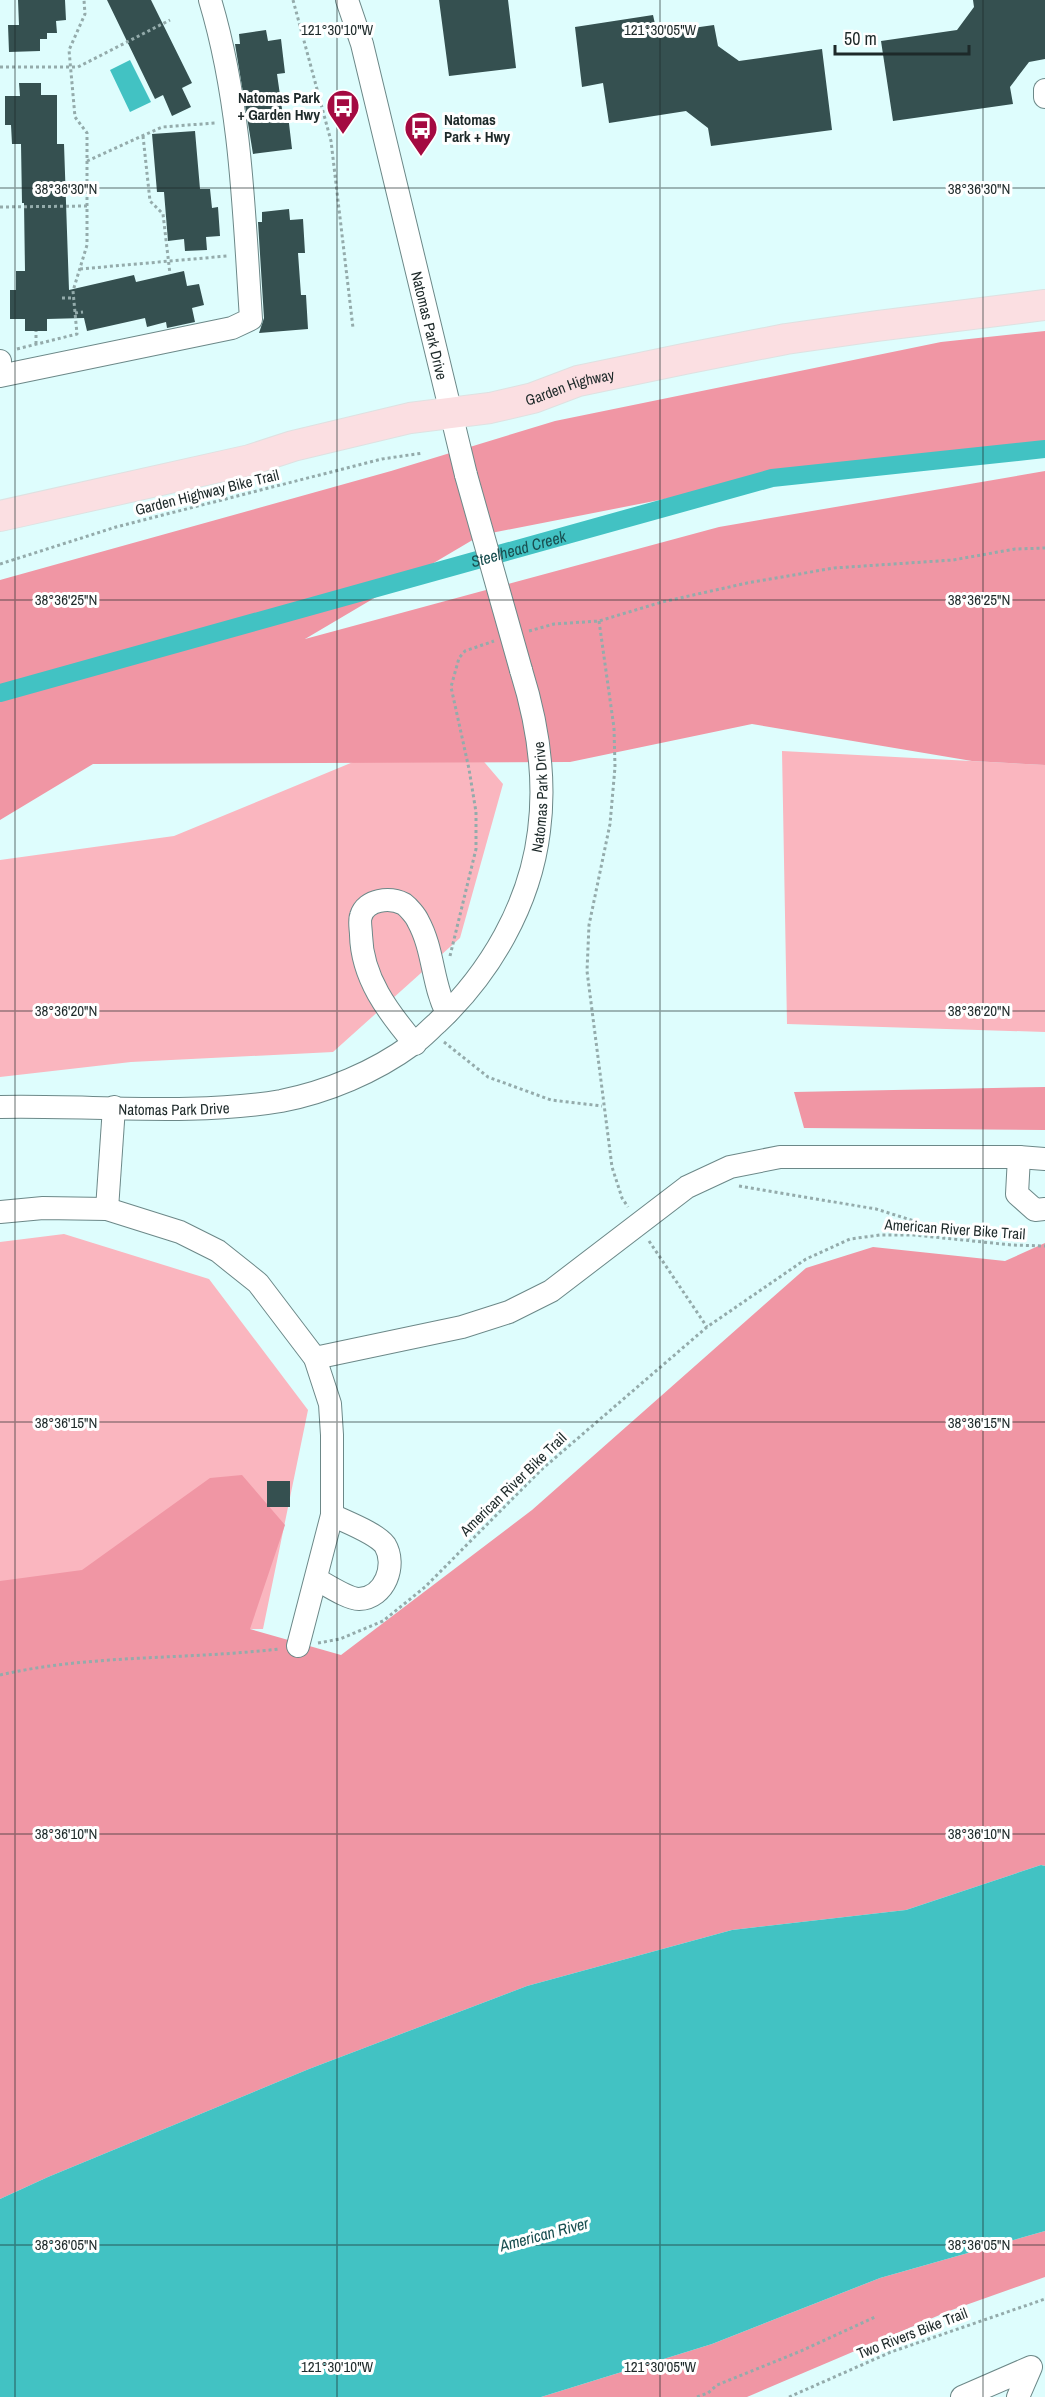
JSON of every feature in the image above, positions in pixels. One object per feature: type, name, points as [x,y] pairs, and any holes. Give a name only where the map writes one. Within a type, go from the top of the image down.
[{"type":"main road","name":"Garden Highway","points":[[0,516],[250,460],[293,446],[410,418],[490,408],[532,398],[578,381],[786,339],[1045,305]]},
{"type":"main road","name":"Garden Highway","points":[[0,509],[99,494]]},
{"type":"street","points":[[7,355],[0,376],[232,328],[251,319],[242,185],[234,122],[224,56],[210,0]]},
{"type":"street","name":"Natomas Park Drive","points":[[0,1107],[178,1108],[281,1101],[324,1089],[373,1069],[422,1037],[447,1013],[488,964],[514,918],[531,873],[540,831],[542,790],[532,704],[466,475],[362,44],[347,0]]},
{"type":"street","points":[[1045,90],[1045,97]]},
{"type":"street","points":[[422,1037],[392,1017],[369,978],[362,943],[361,916],[370,904],[384,899],[405,905],[418,921],[430,951],[439,998],[447,1013]]},
{"type":"street","points":[[107,1209],[114,1107]]},
{"type":"street","points":[[315,1358],[462,1327],[509,1312],[551,1291],[687,1187],[730,1167],[780,1157],[1019,1157],[1045,1159]]},
{"type":"street","points":[[1019,1157],[1017,1194],[1035,1210],[1045,1209]]},
{"type":"street","points":[[0,1212],[43,1208],[107,1209],[180,1233],[218,1251],[258,1283],[315,1358],[330,1404],[332,1515],[298,1646]]},
{"type":"street","points":[[316,1579],[359,1599],[375,1592],[387,1581],[390,1561],[384,1545],[374,1536],[332,1515]]},
{"type":"street","points":[[962,2397],[1031,2367],[1018,2397]]},
{"type":"path","points":[[7,355],[77,334],[73,291],[87,245],[87,133],[75,117],[69,50],[85,14],[84,0]]},
{"type":"path","points":[[293,0],[335,165],[353,328]]},
{"type":"path","points":[[0,67],[78,67],[170,20]]},
{"type":"path","points":[[87,161],[162,127],[234,122]]},
{"type":"path","points":[[143,136],[150,201],[162,214],[170,274]]},
{"type":"path","points":[[0,207],[87,206]]},
{"type":"path","points":[[80,269],[227,256]]},
{"type":"path","points":[[62,298],[74,298]]},
{"type":"path","points":[[75,313],[83,312]]},
{"type":"path","points":[[36,332],[36,345]]},
{"type":"path","name":"Garden Highway Bike Trail","points":[[0,564],[116,527],[382,459],[423,453]]},
{"type":"path","points":[[524,632],[554,624],[599,621],[662,602],[747,583],[834,568],[952,560],[1015,549],[1045,548]]},
{"type":"path","points":[[599,621],[614,728],[615,767],[610,824],[591,914],[587,971],[612,1167],[622,1198],[707,1327]]},
{"type":"path","points":[[435,980],[451,954],[476,849],[476,812],[451,687],[459,658],[465,651],[504,638]]},
{"type":"path","points":[[422,1037],[488,1077],[551,1100],[603,1106]]},
{"type":"path","points":[[733,1186],[876,1209],[980,1242]]},
{"type":"path","name":"American River Bike Trail","points":[[0,1675],[72,1663],[249,1653],[340,1639],[390,1616],[425,1587],[541,1470],[707,1327],[806,1259],[850,1239],[880,1235],[914,1235],[1045,1246]]},
{"type":"path","name":"Two Rivers Bike Trail","points":[[789,2397],[891,2352],[1045,2299]]},
{"type":"path","points":[[697,2397],[708,2393],[717,2385],[801,2351],[875,2317]]},
{"type":"shaded area","points":[[1045,331],[1045,446],[772,478],[481,535],[305,639],[719,527],[1045,471],[1045,765],[972,761],[752,724],[570,762],[93,764],[0,820],[0,580],[391,471],[555,421],[941,342]]},
{"type":"shaded area","points":[[450,722],[503,784],[460,938],[333,1052],[131,1062],[0,1077],[0,860],[174,836]]},
{"type":"shaded area","points":[[782,751],[1045,765],[1045,1032],[787,1024]]},
{"type":"shaded area","points":[[1045,1087],[1045,1130],[804,1128],[794,1092]]},
{"type":"shaded area","points":[[64,1234],[209,1279],[308,1410],[263,1629],[79,1629],[0,1642],[0,1242]]},
{"type":"shaded area","points":[[1045,1243],[1045,1866],[1041,1865],[906,1910],[732,1930],[527,1986],[309,2069],[0,2199],[0,1581],[82,1570],[210,1478],[242,1475],[285,1525],[250,1629],[341,1655],[532,1510],[806,1268],[873,1247],[1005,1261]]},
{"type":"shaded area","points":[[1045,2231],[1045,2277],[949,2311],[747,2397],[541,2397],[712,2344],[880,2278]]},
{"type":"water","points":[[130,60],[151,102],[130,112],[110,70]]},
{"type":"water","name":"American River","points":[[1041,1865],[1045,1866],[1045,2231],[880,2278],[712,2344],[541,2397],[0,2397],[0,2199],[309,2069],[527,1986],[732,1930],[906,1910]]},
{"type":"building","points":[[18,0],[65,0],[66,20],[56,21],[57,33],[47,33],[47,39],[40,39],[40,51],[9,52],[8,25],[19,25]]},
{"type":"building","points":[[107,0],[151,0],[192,83],[182,88],[191,107],[172,116],[163,95],[155,99]]},
{"type":"building","points":[[439,0],[508,0],[516,68],[449,76]]},
{"type":"building","points":[[973,0],[1045,0],[1045,59],[1029,62],[1010,87],[1013,104],[893,121],[881,41],[957,30],[974,7]]},
{"type":"building","points":[[653,15],[657,33],[714,25],[718,46],[739,61],[822,49],[832,130],[711,146],[708,128],[686,111],[609,123],[603,83],[582,87],[575,27]]},
{"type":"building","points":[[266,30],[268,41],[281,39],[285,73],[277,74],[283,116],[288,115],[292,149],[253,154],[235,44],[240,44],[239,34]]},
{"type":"building","points":[[19,83],[41,83],[41,95],[57,95],[57,144],[64,144],[69,290],[134,275],[136,282],[184,271],[187,286],[199,284],[204,305],[192,308],[195,322],[167,328],[166,322],[147,327],[145,318],[87,331],[84,318],[47,319],[47,331],[25,331],[25,319],[10,319],[10,290],[16,290],[16,271],[25,271],[24,203],[22,203],[21,144],[12,144],[11,125],[5,125],[5,96],[20,96]]},
{"type":"building","points":[[195,131],[200,189],[210,189],[212,208],[218,207],[220,236],[206,237],[207,250],[185,251],[184,239],[168,241],[164,192],[157,192],[152,134]]},
{"type":"building","points":[[289,209],[290,220],[303,219],[305,253],[298,253],[301,295],[306,295],[308,329],[259,333],[264,318],[258,222],[262,222],[262,212]]},
{"type":"building","points":[[267,1481],[290,1481],[290,1507],[267,1507]]},
{"type":"waterway","name":"Steelhead Creek","points":[[0,693],[772,478],[1045,449]]},
{"type":"place","name":"Natomas Park + Garden Hwy","points":[[343,135]]},
{"type":"place","name":"Natomas Park + Hwy","points":[[421,157]]}]
